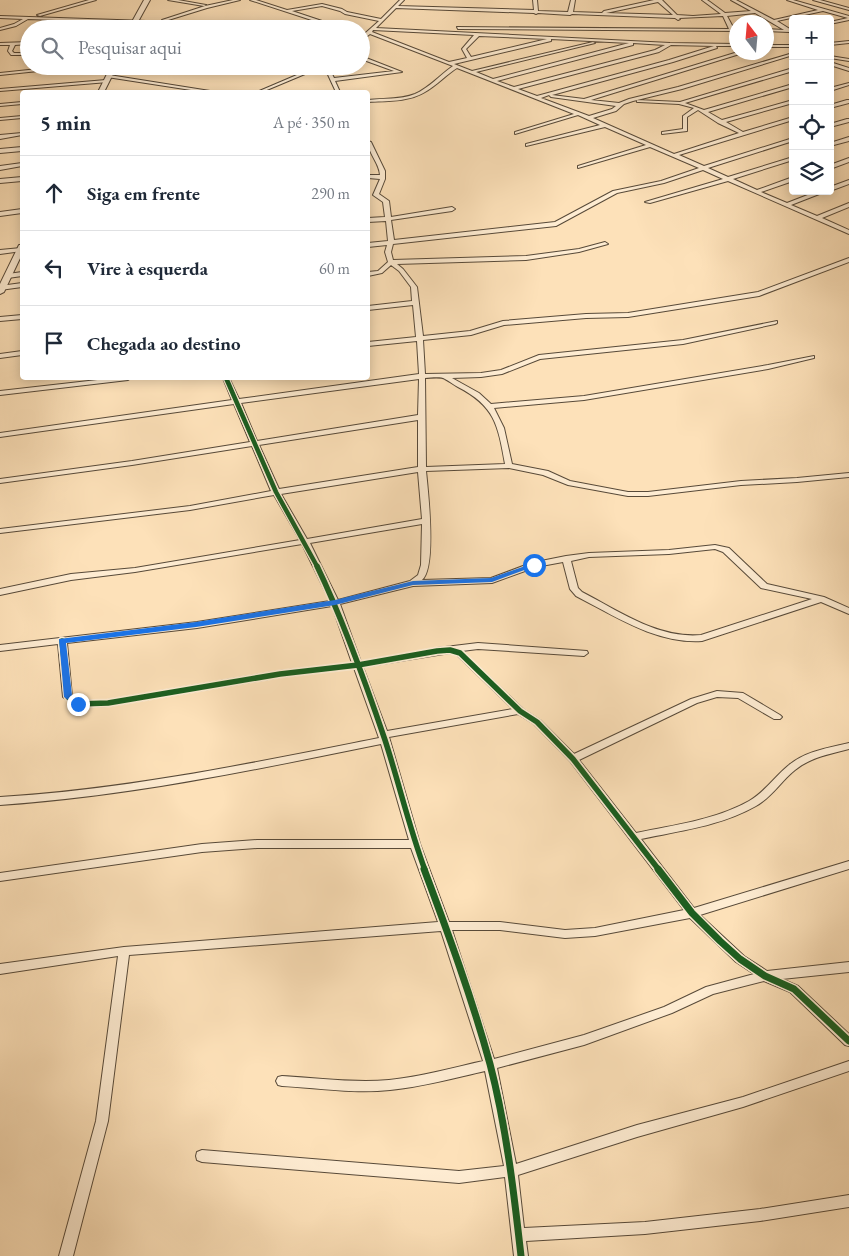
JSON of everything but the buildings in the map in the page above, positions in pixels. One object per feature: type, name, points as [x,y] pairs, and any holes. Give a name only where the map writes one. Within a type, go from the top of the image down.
[{"type":"street","points":[[0,1],[5,0]]},
{"type":"street","points":[[27,19],[94,0]]},
{"type":"street","points":[[139,20],[147,0]]},
{"type":"street","points":[[170,0],[180,3],[213,5]]},
{"type":"street","points":[[166,20],[213,5],[238,0]]},
{"type":"street","points":[[252,0],[315,20]]},
{"type":"street","points":[[371,31],[402,0]]},
{"type":"street","points":[[535,0],[536,12]]},
{"type":"street","points":[[570,14],[573,0]]},
{"type":"street","points":[[586,14],[657,0],[677,17],[683,28]]},
{"type":"street","points":[[704,0],[718,8],[729,22]]},
{"type":"street","points":[[733,0],[764,15]]},
{"type":"street","points":[[789,0],[849,18]]},
{"type":"street","points":[[815,0],[848,8]]},
{"type":"street","points":[[287,11],[322,5],[341,10],[346,14],[382,20]]},
{"type":"street","points":[[396,7],[677,17],[758,12]]},
{"type":"street","points":[[832,12],[848,8]]},
{"type":"street","points":[[774,20],[825,10]]},
{"type":"street","points":[[497,36],[506,11]]},
{"type":"street","points":[[562,28],[563,13]]},
{"type":"street","points":[[603,14],[603,28]]},
{"type":"street","points":[[0,17],[43,20]]},
{"type":"street","points":[[834,22],[849,18]]},
{"type":"street","points":[[774,21],[789,29]]},
{"type":"street","points":[[2,31],[20,22]]},
{"type":"street","points":[[371,31],[499,28],[729,30]]},
{"type":"street","points":[[724,29],[729,42]]},
{"type":"street","points":[[420,30],[497,36],[729,45]]},
{"type":"street","points":[[774,30],[789,31]]},
{"type":"street","points":[[371,31],[449,64],[516,88],[589,118],[848,230]]},
{"type":"street","points":[[470,59],[464,49],[478,34]]},
{"type":"street","points":[[449,64],[556,38]]},
{"type":"street","points":[[472,72],[605,40]]},
{"type":"street","points":[[494,80],[640,42]]},
{"type":"street","points":[[834,44],[849,42]]},
{"type":"street","points":[[0,44],[20,44]]},
{"type":"street","points":[[13,44],[10,51],[13,54],[20,54]]},
{"type":"street","points":[[516,88],[657,51],[670,44]]},
{"type":"street","points":[[537,97],[672,61],[722,45]]},
{"type":"street","points":[[774,46],[789,46]]},
{"type":"street","points":[[589,118],[614,110],[631,100],[680,88],[789,55]]},
{"type":"street","points":[[585,100],[729,57]]},
{"type":"street","points":[[834,58],[849,60]]},
{"type":"street","points":[[333,80],[400,72],[370,60]]},
{"type":"street","points":[[672,61],[694,68]]},
{"type":"street","points":[[834,65],[846,70]]},
{"type":"street","points":[[370,101],[421,93],[444,73],[457,66]]},
{"type":"street","points":[[678,103],[789,70]]},
{"type":"street","points":[[837,71],[846,70]]},
{"type":"street","points":[[0,74],[20,72]]},
{"type":"street","points":[[101,90],[110,75]]},
{"type":"street","points":[[263,90],[301,75]]},
{"type":"street","points":[[330,75],[337,90]]},
{"type":"street","points":[[0,90],[108,78],[195,90]]},
{"type":"street","points":[[834,89],[849,84]]},
{"type":"street","points":[[705,111],[789,86]]},
{"type":"street","points":[[547,95],[620,105]]},
{"type":"street","points":[[631,100],[678,103],[698,108],[744,134]]},
{"type":"street","points":[[834,105],[849,101]]},
{"type":"street","points":[[720,122],[789,102]]},
{"type":"street","points":[[0,105],[20,103]]},
{"type":"street","points":[[664,134],[685,130],[685,116],[698,108]]},
{"type":"street","points":[[517,133],[578,114]]},
{"type":"street","points":[[0,119],[20,117]]},
{"type":"street","points":[[676,155],[789,119]]},
{"type":"street","points":[[834,125],[849,120]]},
{"type":"street","points":[[528,145],[605,125]]},
{"type":"street","points":[[0,137],[20,134]]},
{"type":"street","points":[[834,145],[849,139]]},
{"type":"street","points":[[370,245],[556,224],[606,196],[662,182],[789,140]]},
{"type":"street","points":[[580,167],[651,145]]},
{"type":"street","points":[[0,151],[20,149]]},
{"type":"street","points":[[370,154],[381,165],[383,177],[376,195]]},
{"type":"street","points":[[648,202],[700,188],[789,159]]},
{"type":"street","points":[[834,165],[849,160]]},
{"type":"street","points":[[0,168],[20,165]]},
{"type":"street","points":[[370,177],[383,177]]},
{"type":"street","points":[[0,181],[20,178]]},
{"type":"street","points":[[758,191],[789,180]]},
{"type":"street","points":[[834,188],[849,182]]},
{"type":"street","points":[[370,196],[376,195],[386,201],[391,242],[388,252],[391,262],[401,270],[414,287],[420,338],[422,469],[426,521],[425,565],[422,576],[413,583]]},
{"type":"street","points":[[788,204],[813,195]]},
{"type":"street","points":[[817,218],[849,205]]},
{"type":"street","points":[[370,220],[452,209]]},
{"type":"street","points":[[0,214],[20,211]]},
{"type":"street","points":[[370,274],[380,272],[391,262],[513,258],[581,250],[604,244]]},
{"type":"street","points":[[0,252],[20,249]]},
{"type":"street","points":[[1,289],[20,253]]},
{"type":"street","points":[[370,344],[472,333],[503,323],[586,316],[628,315],[709,303],[759,294],[849,260]]},
{"type":"street","points":[[8,276],[20,274]]},
{"type":"street","points":[[1,289],[20,285]]},
{"type":"street","points":[[370,308],[416,302]]},
{"type":"street","points":[[0,319],[20,317]]},
{"type":"street","points":[[0,434],[422,376],[447,377],[502,372],[539,358],[683,342],[775,322]]},
{"type":"street","points":[[0,356],[20,353]]},
{"type":"street","points":[[489,406],[584,398],[768,367],[812,357]]},
{"type":"street","points":[[447,377],[458,386],[479,395],[489,406],[500,423],[509,466]]},
{"type":"street","points":[[0,393],[111,380]]},
{"type":"street","points":[[227,380],[276,492],[305,542],[335,603],[384,738],[415,844],[445,926],[490,1065],[511,1171],[521,1256]]},
{"type":"street","points":[[0,480],[254,444],[422,417]]},
{"type":"street","points":[[0,531],[190,508],[276,492],[422,469],[509,466],[545,473],[568,483],[628,494],[648,494],[741,483],[849,475]]},
{"type":"street","points":[[0,592],[72,577],[135,570],[426,521]]},
{"type":"street","points":[[0,648],[196,624],[335,603],[413,583],[492,580],[534,565],[566,558],[589,555],[722,548],[764,586],[821,599],[849,611]]},
{"type":"street","points":[[566,558],[574,588],[579,594],[645,628],[686,640],[702,638],[821,599]]},
{"type":"street","points":[[62,641],[68,697],[78,704],[108,703],[280,674],[358,665],[478,646],[584,653]]},
{"type":"street","points":[[450,650],[460,653],[520,711],[537,722],[573,760],[692,913],[740,959],[765,976],[794,989],[849,1041]]},
{"type":"street","points":[[573,760],[694,701],[717,694],[740,695],[777,717]]},
{"type":"street","points":[[0,802],[87,794],[227,772],[520,711]]},
{"type":"street","points":[[634,837],[735,812],[755,803],[774,788],[799,762],[849,746]]},
{"type":"street","points":[[0,877],[202,848],[257,844],[415,844]]},
{"type":"street","points":[[0,969],[124,951],[445,926],[500,926],[565,934],[595,932],[692,913],[849,865]]},
{"type":"street","points":[[66,1256],[102,1121],[124,951]]},
{"type":"street","points":[[282,1081],[363,1086],[390,1085],[490,1065],[584,1040],[668,1010],[710,990],[765,976],[849,967]]},
{"type":"street","points":[[202,1156],[459,1177],[511,1171],[637,1131],[743,1102],[849,1066]]},
{"type":"street","points":[[519,1235],[645,1228],[760,1215],[849,1200]]},
{"type":"cycle path","points":[[227,380],[276,492],[305,542],[335,603],[385,740],[415,844],[445,926],[490,1065],[511,1171],[521,1256]]},
{"type":"cycle path","points":[[62,641],[68,697],[78,704],[108,703],[280,674],[358,665],[437,651],[450,650],[460,653],[520,711],[537,722],[573,759],[692,913],[720,941],[740,959],[765,976],[794,989],[849,1041]]},
{"type":"route","points":[[78,704],[68,697],[62,641],[196,624],[335,603],[413,583],[492,580],[534,565]]}]
